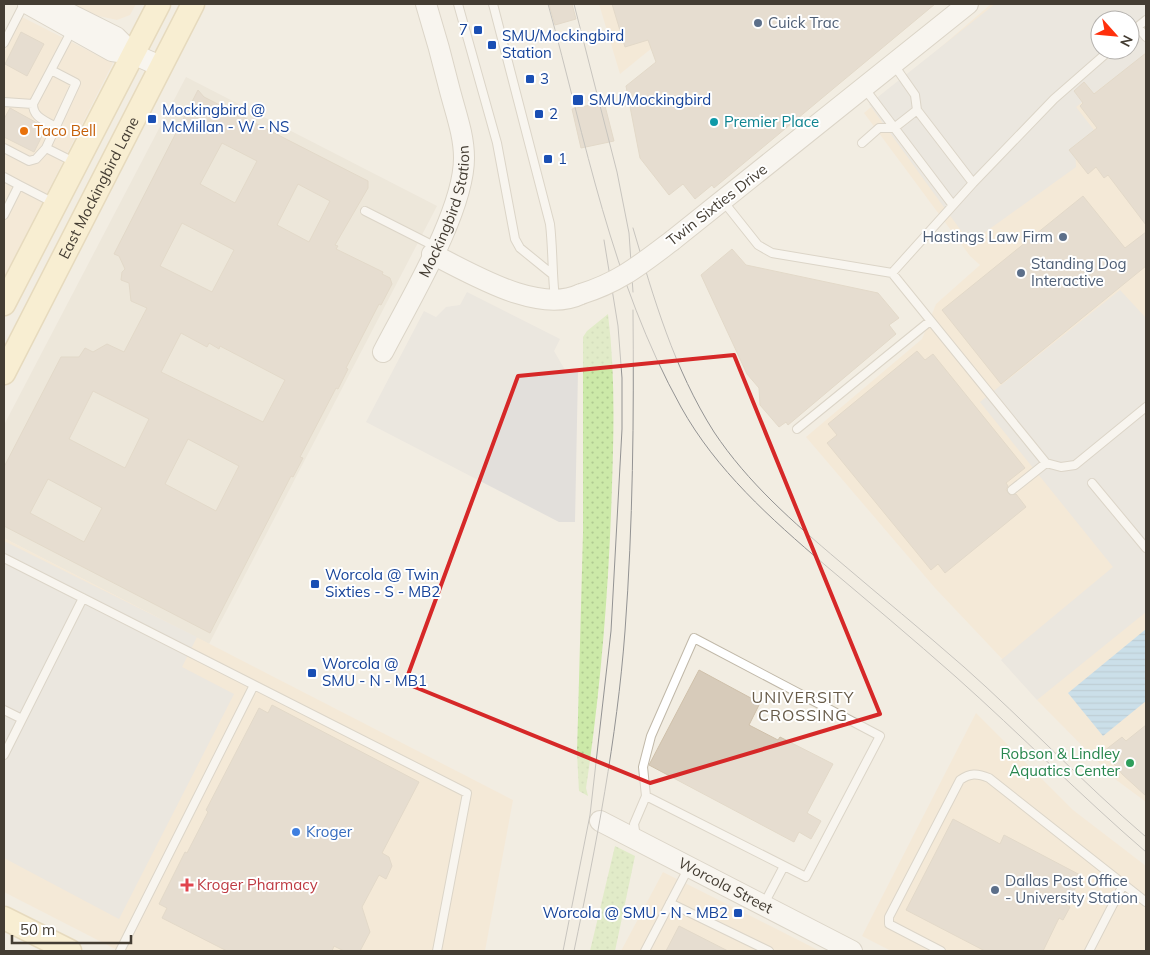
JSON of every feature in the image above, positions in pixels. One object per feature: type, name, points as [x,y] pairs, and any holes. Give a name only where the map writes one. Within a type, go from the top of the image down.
[{"type":"main road","name":"East Mockingbird Lane","points":[[4,304],[15,278],[56,204],[158,4]]},
{"type":"main road","name":"East Mockingbird Lane","points":[[4,373],[192,4]]},
{"type":"main road","points":[[15,278],[47,288]]},
{"type":"main road","points":[[4,918],[70,951]]},
{"type":"street","points":[[28,4],[112,51],[133,54],[160,66]]},
{"type":"street","points":[[50,4],[116,37],[133,54]]},
{"type":"street","name":"Mockingbird Station","points":[[383,352],[454,207],[461,183],[464,159],[462,135],[426,4]]},
{"type":"street","name":"Twin Sixties Drive","points":[[434,251],[496,286],[526,295],[555,299],[581,294],[625,277],[723,202],[968,4]]},
{"type":"street","name":"Worcola Street","points":[[600,821],[852,951]]},
{"type":"lane","points":[[4,43],[24,4]]},
{"type":"lane","points":[[458,4],[502,161],[515,239],[520,248],[552,274]]},
{"type":"lane","points":[[493,4],[550,224],[554,251],[552,274],[555,299]]},
{"type":"lane","points":[[54,126],[35,115],[33,104],[72,30]]},
{"type":"lane","points":[[892,273],[972,182],[1054,99],[1099,60]]},
{"type":"lane","points":[[893,64],[915,95],[917,110],[972,182]]},
{"type":"lane","points":[[4,148],[29,161],[36,159],[46,148],[54,126],[76,83],[51,70]]},
{"type":"lane","points":[[863,87],[952,204]]},
{"type":"lane","points":[[4,102],[33,104]]},
{"type":"lane","points":[[862,143],[879,128],[894,128],[917,110]]},
{"type":"lane","points":[[46,148],[76,164]]},
{"type":"lane","points":[[4,177],[56,204]]},
{"type":"lane","points":[[4,215],[19,186]]},
{"type":"lane","points":[[723,202],[758,245],[772,253],[892,273],[1046,463],[1061,467],[1075,465],[1146,407]]},
{"type":"lane","points":[[365,211],[434,251]]},
{"type":"lane","points":[[797,430],[930,321]]},
{"type":"lane","points":[[1012,490],[1046,463]]},
{"type":"lane","points":[[1092,483],[1146,548]]},
{"type":"lane","points":[[4,558],[467,792],[437,951]]},
{"type":"lane","points":[[4,755],[83,598]]},
{"type":"lane","points":[[637,840],[634,824],[646,796],[643,766],[651,736],[694,638],[880,736],[806,877],[646,796]]},
{"type":"lane","points":[[120,951],[254,685]]},
{"type":"lane","points":[[4,710],[22,719]]},
{"type":"lane","points":[[941,951],[889,924],[889,917],[960,780],[967,775],[978,773],[989,778],[1146,902]]},
{"type":"lane","points":[[763,905],[784,866]]},
{"type":"lane","points":[[645,951],[689,867]]},
{"type":"lane","points":[[1089,951],[1123,885]]},
{"type":"lane","points":[[670,903],[769,951]]},
{"type":"highlighted area","points":[[734,355],[880,714],[650,783],[405,683],[518,376]]},
{"type":"shaded area","points":[[72,4],[136,4],[130,15],[117,20],[94,15]]},
{"type":"shaded area","points":[[599,4],[706,4],[620,74]]},
{"type":"shaded area","points":[[991,4],[1146,4],[1146,802],[1115,779],[1037,700],[1039,698],[935,588],[806,437],[922,339],[936,304],[980,265],[970,256],[864,113]]},
{"type":"shaded area","points":[[995,4],[1145,4],[1146,57],[1144,55],[1140,58],[1140,10],[1090,10],[1090,60],[1137,60],[1076,107],[1094,130],[1075,145],[1076,167],[970,243],[869,104]]},
{"type":"shaded area","points":[[22,17],[113,63],[4,278],[4,53]]},
{"type":"shaded area","points":[[186,77],[437,206],[209,644],[4,538],[4,425]]},
{"type":"shaded area","points":[[1120,290],[1146,318],[1146,612],[1037,700],[1001,660],[1113,567],[980,402]]},
{"type":"shaded area","points":[[467,292],[560,339],[554,351],[565,370],[578,371],[575,522],[559,522],[366,422],[424,311],[436,317],[446,307],[460,305]]},
{"type":"shaded area","points":[[4,538],[513,800],[485,951],[119,951],[4,892]]},
{"type":"shaded area","points":[[4,541],[197,637],[182,667],[234,694],[119,919],[4,858]]},
{"type":"shaded area","points":[[976,713],[1073,810],[1146,866],[1146,951],[891,951],[862,936]]},
{"type":"shaded area","points":[[663,872],[820,951],[621,951]]},
{"type":"green space","points":[[608,314],[613,399],[611,523],[600,675],[586,788],[588,796],[579,791],[577,753],[583,533],[583,337],[587,331]]},
{"type":"green space","points":[[615,846],[635,856],[615,951],[590,951]]},
{"type":"water","points":[[1146,629],[1146,701],[1103,736],[1068,693]]},
{"type":"building","points":[[549,4],[572,4],[576,19],[555,25]]},
{"type":"building","name":"Premier Place","points":[[612,4],[935,4],[714,188],[712,185],[695,199],[683,184],[669,195],[640,158],[626,86],[656,62],[648,40],[625,47]]},
{"type":"building","points":[[21,32],[44,44],[27,76],[5,64]]},
{"type":"building","points":[[1146,53],[1146,225],[1108,175],[1104,178],[1096,167],[1088,174],[1069,150],[1097,128],[1080,106],[1083,103],[1074,91],[1084,82],[1094,94],[1137,60],[1140,60]]},
{"type":"building","points":[[198,90],[204,97],[368,181],[368,188],[335,245],[338,246],[336,249],[383,272],[382,274],[390,278],[392,284],[381,305],[379,304],[346,368],[348,369],[338,389],[336,388],[300,457],[303,458],[293,477],[291,476],[210,633],[4,526],[4,467],[61,357],[79,357],[85,348],[93,352],[107,344],[124,352],[147,308],[131,301],[129,283],[121,280],[122,272],[125,269],[119,256],[114,254]],"holes":[[[222,143],[257,161],[235,203],[200,184]],[[298,184],[330,201],[309,242],[277,225]],[[182,223],[234,250],[212,292],[160,266]],[[181,333],[207,347],[209,343],[219,349],[220,346],[285,380],[263,422],[161,372]],[[93,391],[149,419],[125,468],[69,439]],[[188,439],[239,466],[216,511],[165,484]],[[48,479],[102,508],[84,542],[30,513]]]},
{"type":"building","points":[[604,102],[614,141],[581,148],[572,109]]},
{"type":"building","name":"Taco Bell","points":[[10,108],[46,128],[34,152],[4,137],[4,119]]},
{"type":"building","points":[[1083,196],[1125,248],[1146,232],[1146,266],[1001,384],[942,310]]},
{"type":"building","points":[[732,249],[746,265],[878,293],[899,318],[889,325],[896,334],[788,425],[786,422],[779,427],[760,405],[759,388],[747,374],[701,275]]},
{"type":"building","points":[[917,351],[925,360],[933,354],[1025,468],[1006,483],[1008,486],[1006,490],[1010,495],[1016,494],[1026,507],[945,573],[938,564],[931,570],[827,443],[837,435],[828,424]]},
{"type":"building","points":[[699,670],[760,703],[749,725],[778,740],[780,737],[833,764],[807,813],[821,821],[811,839],[799,832],[794,842],[649,765]]},
{"type":"building","name":"Kroger","points":[[272,705],[419,782],[382,853],[389,857],[392,866],[386,879],[379,875],[362,907],[370,932],[360,951],[344,951],[334,946],[332,951],[227,951],[162,918],[167,908],[159,904],[208,812],[206,810],[259,708],[268,713]]},
{"type":"building","name":"Robson & Lindley Aquatics Center","points":[[1146,725],[1146,796],[1122,774],[1104,751],[1122,737],[1126,741]]},
{"type":"building","name":"Dallas Post Office - University Station","points":[[953,819],[1000,844],[1004,835],[1082,876],[1066,905],[1070,907],[1063,920],[1059,918],[1043,951],[985,951],[906,910]]},
{"type":"building","points":[[679,926],[728,951],[666,951]]},
{"type":"tram line","points":[[548,4],[602,210],[618,260],[636,310],[657,359],[695,430],[728,473],[765,511],[805,548],[956,677],[1146,852]]},
{"type":"tram line","points":[[574,4],[617,172],[629,233],[633,292]]},
{"type":"tram line","points":[[633,228],[657,307],[687,384],[714,432],[741,468],[788,516],[964,667],[1146,837]]},
{"type":"tram line","points":[[563,951],[590,815],[611,631],[622,429],[622,378],[618,326],[604,240]]},
{"type":"tram line","points":[[574,951],[605,792],[617,711],[625,631],[631,511],[633,310]]},
{"type":"place","name":"Cuick Trac","points":[[758,23]]},
{"type":"place","name":"7","points":[[478,30]]},
{"type":"place","name":"SMU/Mockingbird Station","points":[[492,45]]},
{"type":"place","name":"3","points":[[530,79]]},
{"type":"place","name":"SMU/Mockingbird","points":[[578,100]]},
{"type":"place","name":"2","points":[[539,114]]},
{"type":"place","name":"Mockingbird @ McMillan - W - NS","points":[[152,119]]},
{"type":"place","name":"Premier Place","points":[[714,122]]},
{"type":"place","name":"Taco Bell","points":[[24,131]]},
{"type":"place","name":"1","points":[[548,159]]},
{"type":"place","name":"Hastings Law Firm","points":[[1063,237]]},
{"type":"place","name":"Standing Dog Interactive","points":[[1021,273]]},
{"type":"place","name":"Worcola @ Twin Sixties - S - MB2","points":[[315,584]]},
{"type":"place","name":"Worcola @ SMU - N - MB1","points":[[312,673]]},
{"type":"place","name":"Robson & Lindley Aquatics Center","points":[[1130,763]]},
{"type":"place","name":"Kroger","points":[[296,832]]},
{"type":"place","name":"Kroger Pharmacy","points":[[187,885]]},
{"type":"place","name":"Dallas Post Office - University Station","points":[[995,890]]},
{"type":"place","name":"Worcola @ SMU - N - MB2","points":[[738,913]]},
{"type":"district","name":"UNIVERSITY CROSSING","points":[[803,706]]}]
